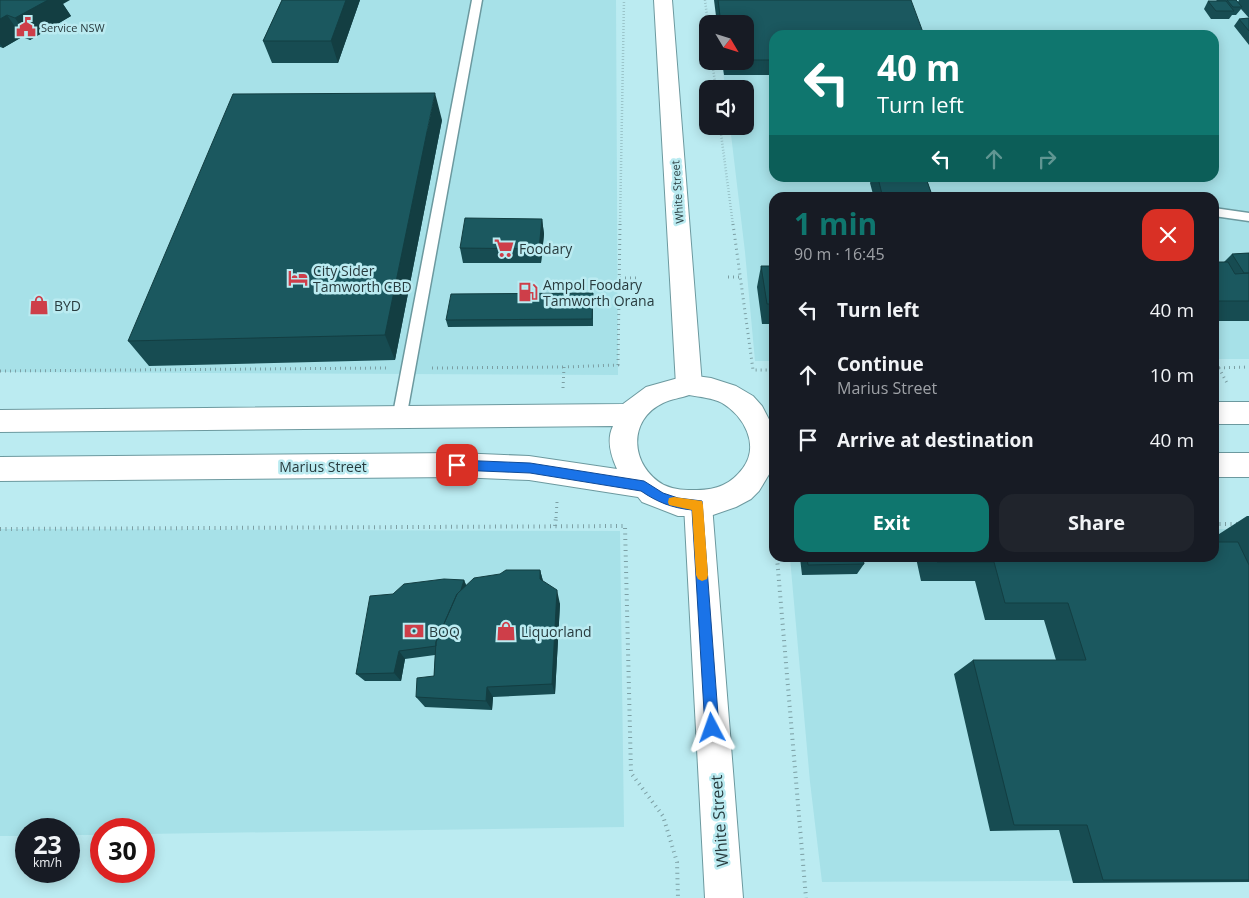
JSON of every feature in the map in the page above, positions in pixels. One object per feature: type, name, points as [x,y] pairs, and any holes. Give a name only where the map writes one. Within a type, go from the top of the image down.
[{"type":"main road","name":"White Street","points":[[663,0],[689,384]]},
{"type":"main road","points":[[689,384],[712,388],[762,412],[760,426],[764,441],[766,472],[743,489],[722,501],[698,505],[678,503],[659,497],[644,486],[630,470],[623,452],[622,433],[629,415],[640,403],[654,393],[671,387],[689,384]]},
{"type":"main road","points":[[1219,413],[1249,413]]},
{"type":"main road","points":[[0,421],[629,415]]},
{"type":"main road","name":"Marius Street","points":[[0,469],[457,465],[530,468],[644,486]]},
{"type":"main road","points":[[1219,465],[1249,466]]},
{"type":"main road","name":"White Street","points":[[698,505],[724,898]]},
{"type":"lane","points":[[399,418],[477,0]]},
{"type":"lane","points":[[1219,212],[1249,217]]},
{"type":"path","points":[[0,371],[618,365],[624,0]]},
{"type":"path","points":[[705,0],[707,15]]},
{"type":"path","points":[[721,135],[753,370],[769,370]]},
{"type":"path","points":[[728,277],[740,277]]},
{"type":"path","points":[[619,278],[636,278]]},
{"type":"path","points":[[561,417],[564,367]]},
{"type":"path","points":[[1227,382],[1219,368],[1249,367]]},
{"type":"path","points":[[555,526],[558,472]]},
{"type":"path","points":[[1219,524],[1240,524]]},
{"type":"path","points":[[0,529],[625,526],[631,773],[663,816],[677,862],[678,898]]},
{"type":"path","points":[[777,562],[806,898]]},
{"type":"shaded area","points":[[0,0],[616,0],[618,375],[0,372]]},
{"type":"shaded area","points":[[714,0],[1249,0],[1249,359],[1219,359],[1219,192],[769,192],[769,361],[755,361],[745,252],[731,135],[754,135],[754,80],[724,80],[723,70],[754,70],[754,15],[733,15]]},
{"type":"shaded area","points":[[0,529],[620,531],[624,827],[155,834],[155,818],[90,818],[90,835],[80,835],[80,818],[15,818],[15,836],[0,836]]},
{"type":"shaded area","points":[[1219,529],[1249,529],[1249,880],[822,882],[810,782],[790,562],[1219,562]]},
{"type":"building","points":[[0,0],[48,0],[15,18],[7,15],[0,19]]},
{"type":"building","points":[[282,0],[346,0],[331,41],[263,41]]},
{"type":"building","points":[[718,0],[911,0],[922,30],[769,30],[769,60],[754,60],[754,15],[720,15]]},
{"type":"building","points":[[1227,0],[1236,0],[1242,7],[1233,7]]},
{"type":"building","points":[[1208,1],[1226,1],[1234,11],[1216,11]]},
{"type":"building","points":[[1249,18],[1249,31],[1239,19]]},
{"type":"building","name":"City Sider Tamworth CBD","points":[[435,93],[385,335],[128,341],[233,94]]},
{"type":"building","points":[[879,182],[927,182],[931,192],[882,192]]},
{"type":"building","points":[[465,218],[542,219],[539,249],[460,248]]},
{"type":"building","points":[[1249,253],[1249,273],[1244,273],[1232,254]]},
{"type":"building","points":[[1219,262],[1228,262],[1235,274],[1249,273],[1249,301],[1219,301]]},
{"type":"building","points":[[761,266],[769,266],[769,304],[767,304]]},
{"type":"building","points":[[593,293],[592,319],[446,320],[451,294]]},
{"type":"building","points":[[1219,542],[1238,542],[1249,565],[1249,880],[1103,880],[1087,825],[1014,825],[973,660],[1086,660],[1068,603],[1005,603],[994,562],[1219,562]]},
{"type":"building","points":[[808,562],[864,562],[864,564],[808,565]]},
{"type":"building","name":"Liquorland","points":[[506,570],[540,570],[540,579],[557,590],[552,684],[487,687],[486,701],[416,697],[417,678],[434,676],[436,642],[457,594],[474,578],[500,574]]},
{"type":"building","name":"BOQ","points":[[444,579],[464,580],[436,642],[436,646],[399,651],[394,673],[356,674],[370,596],[393,594],[404,584]]},
{"type":"slow traffic","points":[[674,502],[698,505],[702,575]]},
{"type":"place","name":"Service NSW","points":[[26,27]]},
{"type":"place","name":"Foodary","points":[[504,248]]},
{"type":"place","name":"City Sider Tamworth CBD","points":[[298,278]]},
{"type":"place","name":"Ampol Foodary Tamworth Orana","points":[[528,292]]},
{"type":"place","name":"BYD","points":[[39,305]]},
{"type":"place","name":"BOQ","points":[[414,631]]},
{"type":"place","name":"Liquorland","points":[[506,631]]},
{"type":"route","points":[[457,465],[530,468],[644,486],[659,497],[678,503],[698,505],[712,728]]}]
